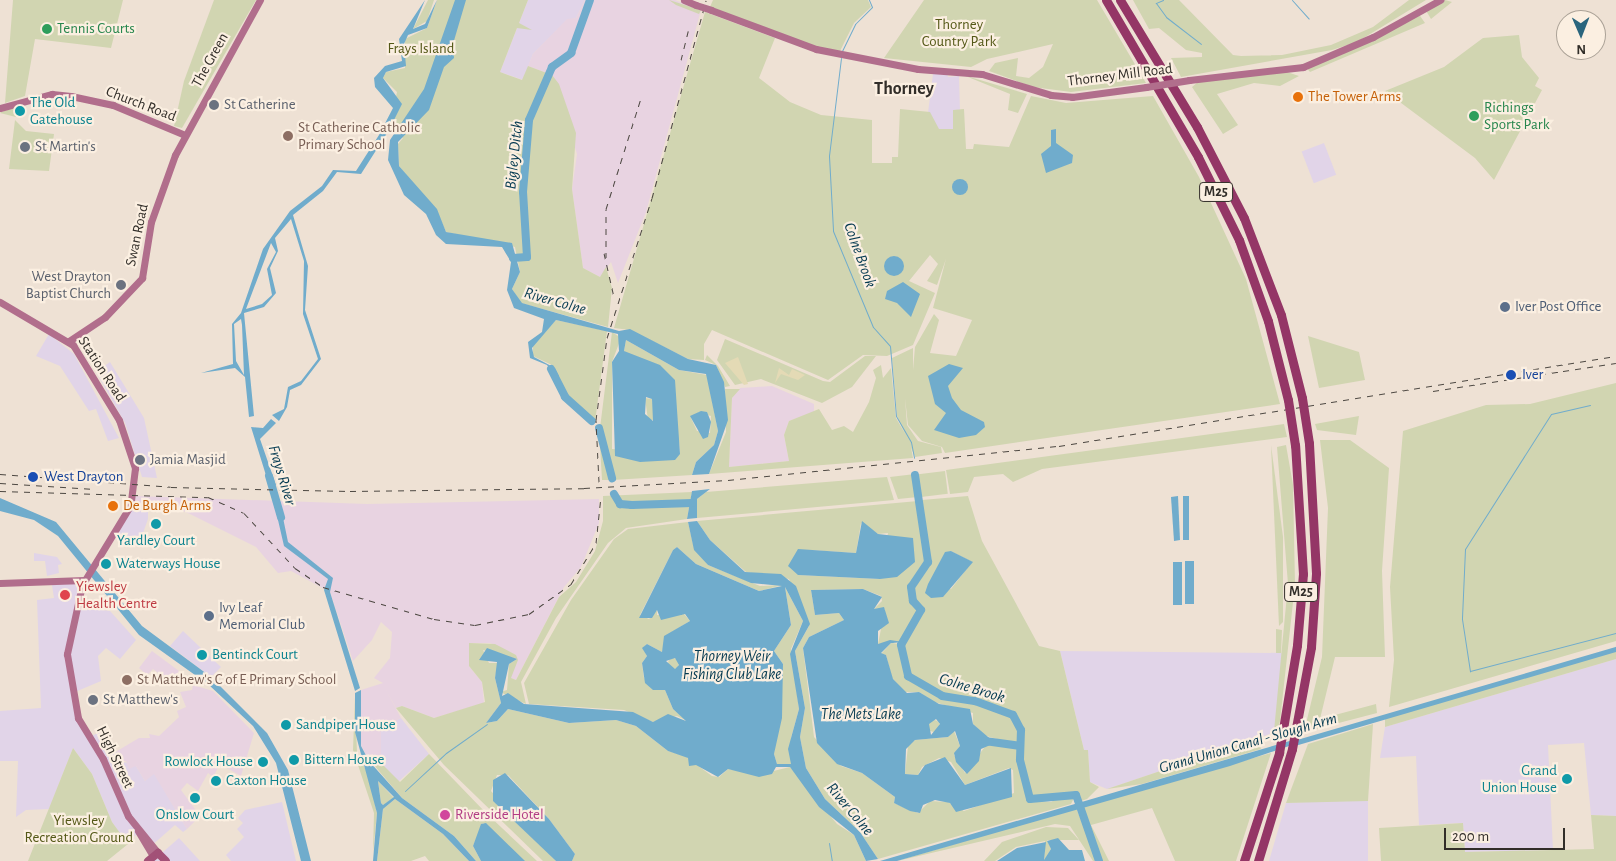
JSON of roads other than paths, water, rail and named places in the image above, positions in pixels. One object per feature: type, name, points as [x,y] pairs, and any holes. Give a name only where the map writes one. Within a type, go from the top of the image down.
[{"type":"highway","name":"M25","points":[[1106,0],[1193,148],[1235,232],[1260,294],[1288,400],[1295,445],[1303,574],[1282,739],[1244,861]]},
{"type":"highway","name":"M25","points":[[1120,0],[1197,127],[1244,218],[1278,308],[1302,398],[1309,443],[1316,573],[1311,647],[1292,749],[1258,861]]},
{"type":"street","name":"The Green","points":[[185,135],[260,0]]},
{"type":"street","name":"Thorney Mill Road","points":[[684,0],[798,43],[918,70],[982,74],[1051,95],[1072,97],[1188,80],[1303,67],[1373,37],[1440,0]]},
{"type":"street","name":"Church Road","points":[[0,108],[52,94],[71,96],[113,105],[185,135]]},
{"type":"street","name":"Swan Road","points":[[69,341],[105,317],[142,278],[151,222],[185,135]]},
{"type":"street","name":"Station Road","points":[[0,302],[69,341],[120,422],[136,486],[130,506],[94,563]]},
{"type":"street","name":"High Street","points":[[94,563],[84,580],[67,650],[73,695],[78,718],[138,831],[157,859]]},
{"type":"street","points":[[0,583],[84,580]]},
{"type":"water","points":[[425,0],[413,29],[425,24],[437,0],[427,28],[408,35],[404,44],[406,66],[386,72],[383,78],[402,104],[389,130],[361,174],[337,172],[323,191],[293,215],[308,266],[305,310],[321,359],[301,385],[290,390],[287,407],[279,421],[272,415],[284,409],[288,387],[301,381],[318,359],[303,314],[304,261],[291,219],[275,238],[278,251],[270,268],[276,293],[264,307],[244,313],[254,416],[249,417],[245,377],[235,368],[201,373],[233,364],[232,324],[241,313],[263,249],[290,211],[322,186],[333,170],[356,171],[379,135],[393,108],[375,87],[374,78],[385,66],[402,61],[399,39]],"holes":[[[271,243],[276,252],[267,269],[272,295],[262,304],[246,309]],[[241,319],[242,325],[244,375],[236,361],[234,324]]]},
{"type":"water","points":[[455,0],[466,0],[453,44],[454,58],[444,67],[429,110],[398,142],[399,166],[437,209],[446,232],[512,243],[520,272],[512,289],[522,303],[619,331],[630,329],[688,359],[716,365],[724,382],[728,420],[709,474],[692,475],[696,462],[714,445],[718,431],[706,374],[679,370],[626,340],[624,351],[660,365],[675,380],[680,454],[675,460],[640,462],[615,456],[612,362],[619,351],[618,334],[556,320],[532,348],[534,357],[555,368],[559,376],[555,378],[547,365],[530,358],[528,342],[542,332],[544,319],[514,308],[507,290],[511,262],[502,247],[446,244],[436,235],[426,214],[404,195],[388,160],[390,140],[424,89]],"holes":[[[646,397],[652,399],[653,421],[645,414]]]},
{"type":"water","points":[[1056,129],[1056,143],[1073,155],[1072,163],[1046,173],[1041,154],[1051,146],[1051,130]]},
{"type":"water","points":[[957,179],[963,179],[968,184],[966,193],[957,195],[952,190],[952,184]]},
{"type":"water","points":[[894,256],[901,259],[904,266],[901,273],[894,276],[887,273],[884,266],[887,259]]},
{"type":"water","points":[[903,282],[920,294],[911,317],[897,303],[885,299],[887,291]]},
{"type":"water","points":[[949,364],[963,368],[948,386],[952,398],[961,410],[984,422],[985,427],[976,435],[959,438],[934,430],[946,413],[935,404],[928,376]]},
{"type":"water","points":[[701,411],[707,412],[711,422],[708,437],[703,439],[690,416]]},
{"type":"water","points":[[271,419],[276,423],[260,439],[276,485],[269,485],[251,427],[263,428]]},
{"type":"water","points":[[710,489],[697,499],[697,518],[687,519],[692,491]]},
{"type":"water","points":[[1178,496],[1180,540],[1174,541],[1171,497]]},
{"type":"water","points":[[1183,496],[1189,496],[1189,540],[1183,540]]},
{"type":"water","points":[[0,498],[56,522],[142,626],[211,677],[267,733],[288,770],[311,861],[301,861],[276,763],[253,726],[209,685],[139,635],[58,536],[34,520],[0,511]]},
{"type":"water","points":[[275,507],[281,508],[288,542],[333,578],[330,592],[360,688],[355,691],[324,590],[328,579],[284,546]]},
{"type":"water","name":"Thorney Weir Fishing Club Lake","points":[[697,521],[710,540],[745,572],[781,574],[796,586],[810,624],[795,651],[805,708],[800,737],[806,768],[825,799],[860,832],[878,859],[866,861],[854,835],[819,807],[790,767],[776,767],[772,774],[759,777],[728,769],[718,777],[696,765],[689,766],[688,758],[668,751],[636,726],[616,720],[569,723],[508,709],[497,721],[486,723],[501,703],[495,678],[497,662],[479,660],[487,648],[517,659],[509,664],[502,696],[508,693],[524,704],[633,712],[653,722],[668,714],[686,721],[673,709],[665,690],[653,690],[645,683],[642,663],[647,656],[642,648],[647,644],[662,652],[664,636],[690,621],[685,614],[661,620],[657,610],[652,618],[639,618],[673,550],[677,547],[696,564],[759,591],[782,586],[751,583],[708,565],[694,550],[688,522]],"holes":[[[785,587],[803,621],[790,654],[799,709],[788,749],[791,764],[777,764],[774,754],[782,718],[783,664],[774,651],[791,625]],[[675,658],[679,665],[675,669],[666,661]]]},
{"type":"water","points":[[862,521],[878,534],[913,538],[915,562],[897,577],[880,579],[798,575],[788,566],[798,549],[856,553]]},
{"type":"water","points":[[951,551],[973,562],[943,597],[931,598],[925,593],[928,584],[945,552]]},
{"type":"water","points":[[1185,561],[1194,561],[1194,604],[1185,604]]},
{"type":"water","points":[[1173,562],[1182,562],[1182,605],[1173,605]]},
{"type":"water","name":"The Mets Lake","points":[[863,589],[882,597],[874,609],[884,607],[889,623],[878,631],[878,644],[890,640],[903,642],[891,643],[881,653],[886,655],[893,679],[907,693],[919,692],[939,704],[970,709],[973,724],[995,743],[981,749],[979,761],[967,774],[956,762],[954,753],[960,746],[955,731],[948,737],[915,740],[906,749],[905,774],[918,775],[925,765],[945,757],[965,785],[1011,768],[1012,797],[956,812],[950,803],[935,800],[923,805],[920,813],[910,811],[894,803],[895,797],[862,773],[837,764],[817,743],[803,648],[809,637],[844,620],[839,613],[815,615],[811,590]],"holes":[[[936,719],[940,724],[931,735],[929,724]]]},
{"type":"water","points":[[361,690],[361,746],[369,761],[402,798],[454,836],[476,861],[469,861],[443,834],[395,799],[383,809],[377,861],[373,861],[377,813],[355,732],[355,693]],"holes":[[[378,781],[394,797],[383,805],[381,803]]]},
{"type":"water","points":[[1293,740],[1292,745],[1230,766],[897,861],[880,861]]},
{"type":"water","points":[[505,773],[549,819],[575,854],[572,861],[556,861],[493,801],[493,780]]},
{"type":"water","points":[[486,823],[525,861],[481,861],[473,846],[481,824]]},
{"type":"water","points":[[1058,838],[1069,850],[1082,850],[1085,861],[997,861],[1017,848],[1046,842],[1044,860],[1051,849],[1047,841]]},
{"type":"waterway","name":"Bigley Ditch","points":[[513,258],[527,257],[523,192],[529,120],[552,67],[571,53],[590,0]]},
{"type":"waterway","name":"Colne Brook","points":[[842,51],[855,24],[872,7],[869,0]]},
{"type":"waterway","points":[[1163,0],[1156,3],[1166,17],[1201,44]]},
{"type":"waterway","points":[[1292,0],[1309,19]]},
{"type":"waterway","name":"Colne Brook","points":[[841,58],[829,156],[833,231],[873,327],[890,346],[896,416],[911,442],[914,458]]},
{"type":"waterway","name":"Bigley Ditch","points":[[551,369],[565,397],[592,421]]},
{"type":"waterway","points":[[1590,405],[1551,414],[1465,549],[1462,619],[1470,671],[1616,633]]},
{"type":"waterway","points":[[599,428],[612,478]]},
{"type":"waterway","name":"Colne Brook","points":[[915,475],[928,562],[911,587],[913,601],[921,610],[901,645],[908,676],[942,696],[975,701],[1013,715],[1021,730],[1020,760],[1030,799],[1076,795],[1099,861]]},
{"type":"waterway","name":"Frays River","points":[[269,476],[281,517]]},
{"type":"waterway","points":[[614,494],[620,504],[692,503]]},
{"type":"waterway","name":"Grand Union Canal - Slough Arm","points":[[1294,743],[1616,649]]},
{"type":"waterway","points":[[405,791],[446,753],[487,724]]},
{"type":"waterway","points":[[985,741],[1020,746]]},
{"type":"waterway","points":[[829,843],[832,861]]},
{"type":"railway","points":[[599,482],[596,420],[607,338],[652,198],[706,0]]},
{"type":"railway","points":[[681,60],[688,31]]},
{"type":"railway","points":[[606,258],[606,209],[642,95]]},
{"type":"railway","points":[[604,253],[614,297]]},
{"type":"railway","points":[[0,474],[171,487],[350,491],[584,488],[728,480],[1059,446],[1616,356]]},
{"type":"railway","points":[[1433,391],[1616,363]]},
{"type":"railway","points":[[0,483],[95,489]]},
{"type":"railway","points":[[0,491],[208,497],[244,513],[295,568],[323,587],[434,619],[475,625],[529,614],[571,584],[596,543],[601,496]]},
{"type":"place","name":"Tennis Courts","points":[[47,29]]},
{"type":"place","name":"The Tower Arms","points":[[1298,97]]},
{"type":"place","name":"St Catherine","points":[[214,105]]},
{"type":"place","name":"The Old Gatehouse","points":[[20,111]]},
{"type":"place","name":"Richings Sports Park","points":[[1474,116]]},
{"type":"place","name":"St Catherine Catholic Primary School","points":[[288,136]]},
{"type":"place","name":"St Martin's","points":[[25,147]]},
{"type":"place","name":"West Drayton Baptist Church","points":[[121,285]]},
{"type":"place","name":"Iver Post Office","points":[[1505,307]]},
{"type":"place","name":"Iver","points":[[1511,375]]},
{"type":"place","name":"Jamia Masjid","points":[[140,460]]},
{"type":"place","name":"West Drayton","points":[[33,477]]},
{"type":"place","name":"De Burgh Arms","points":[[113,506]]},
{"type":"place","name":"Yardley Court","points":[[156,524]]},
{"type":"place","name":"Waterways House","points":[[106,564]]},
{"type":"place","name":"Yiewsley Health Centre","points":[[65,595]]},
{"type":"place","name":"Ivy Leaf Memorial Club","points":[[209,616]]},
{"type":"place","name":"Bentinck Court","points":[[202,655]]},
{"type":"place","name":"St Matthew's C of E Primary School","points":[[127,680]]},
{"type":"place","name":"St Matthew's","points":[[93,700]]},
{"type":"place","name":"Sandpiper House","points":[[286,725]]},
{"type":"place","name":"Bittern House","points":[[294,760]]},
{"type":"place","name":"Rowlock House","points":[[263,762]]},
{"type":"place","name":"Grand Union House","points":[[1567,779]]},
{"type":"place","name":"Caxton House","points":[[216,781]]},
{"type":"place","name":"Onslow Court","points":[[195,798]]},
{"type":"place","name":"Riverside Hotel","points":[[445,815]]},
{"type":"district","name":"Thorney","points":[[904,89]]},
{"type":"park label","name":"Thorney Country Park","points":[[959,32]]},
{"type":"park label","name":"Frays Island","points":[[421,49]]},
{"type":"park label","name":"Yiewsley Recreation Ground","points":[[79,828]]},
{"type":"water label","name":"River Colne","points":[[555,301]]},
{"type":"water label","name":"River Colne","points":[[850,809]]}]
